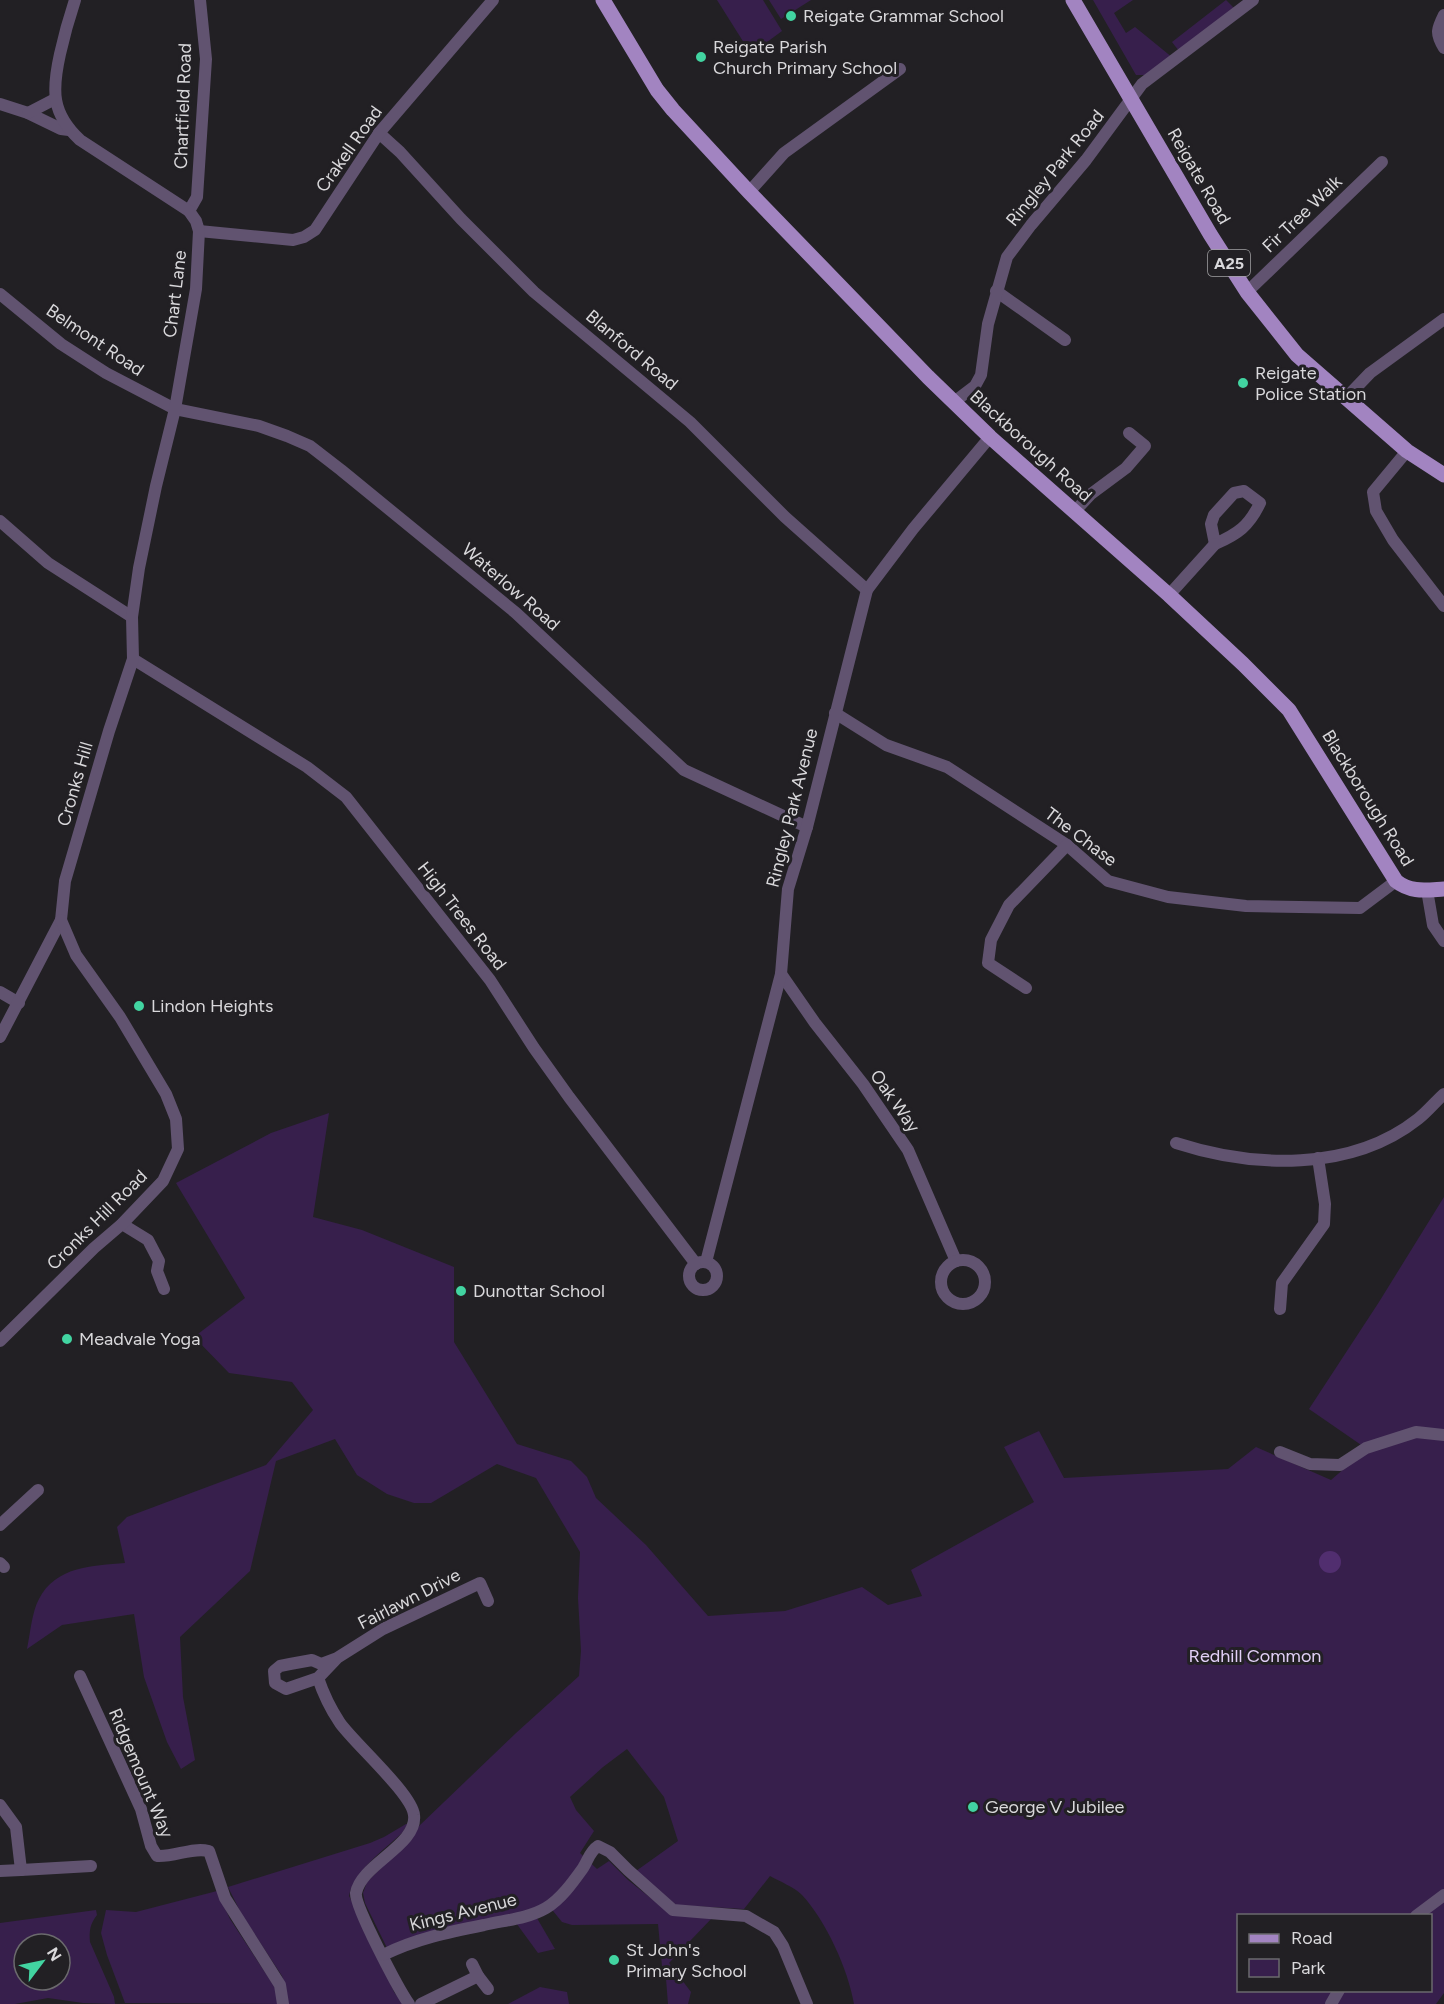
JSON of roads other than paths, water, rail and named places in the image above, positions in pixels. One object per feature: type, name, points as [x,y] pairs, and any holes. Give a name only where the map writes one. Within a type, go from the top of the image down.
[{"type":"main road","name":"Blackborough Road","points":[[603,0],[657,90],[749,192],[928,377],[990,437],[1169,595],[1243,664],[1288,710],[1301,727],[1396,881],[1404,888],[1444,889]]},
{"type":"main road","name":"Reigate Road","points":[[1073,0],[1212,237],[1247,292],[1297,354],[1333,388],[1347,397],[1407,451],[1444,475]]},
{"type":"street","points":[[75,0],[54,80],[55,99],[69,130],[80,140],[189,211]]},
{"type":"street","name":"Chartfield Road","points":[[189,211],[197,197],[206,59],[200,0]]},
{"type":"street","name":"Crakell Road","points":[[199,231],[293,240],[304,237],[315,230],[379,133],[493,0]]},
{"type":"street","name":"Ringley Park Road","points":[[954,402],[975,386],[981,375],[988,324],[1007,257],[1086,160],[1142,84],[1253,0]]},
{"type":"street","points":[[1444,15],[1437,29],[1439,40],[1444,48]]},
{"type":"street","points":[[749,192],[784,153],[900,69]]},
{"type":"street","points":[[28,113],[55,99]]},
{"type":"street","points":[[0,104],[28,113],[61,129],[69,130]]},
{"type":"street","name":"Blanford Road","points":[[379,133],[534,292],[690,422],[786,517],[867,590]]},
{"type":"street","name":"Fir Tree Walk","points":[[1247,292],[1382,162]]},
{"type":"street","name":"Chart Lane","points":[[133,659],[132,617],[139,568],[175,410],[195,299],[199,231],[189,211]]},
{"type":"street","points":[[996,291],[1065,340]]},
{"type":"street","name":"Belmont Road","points":[[0,294],[61,344],[106,373],[175,410]]},
{"type":"street","points":[[1347,397],[1370,373],[1444,319]]},
{"type":"street","name":"Waterlow Road","points":[[175,410],[260,426],[310,447],[516,613],[684,770],[807,827]]},
{"type":"street","points":[[1074,512],[1091,494],[1126,468],[1144,446],[1129,433]]},
{"type":"street","name":"Ringley Park Avenue","points":[[701,1263],[782,975],[788,889],[807,827],[867,590],[913,529],[990,437]]},
{"type":"street","points":[[1407,451],[1373,492],[1376,511],[1392,540],[1444,606]]},
{"type":"street","points":[[1169,595],[1215,544],[1230,538],[1252,520],[1260,503],[1244,491],[1234,493],[1214,515],[1211,524],[1215,544]]},
{"type":"street","points":[[0,521],[48,563],[132,617]]},
{"type":"street","name":"Cronks Hill","points":[[61,920],[65,881],[108,731],[133,659]]},
{"type":"street","name":"High Trees Road","points":[[133,659],[307,766],[346,797],[490,980],[534,1048],[569,1096],[701,1263]]},
{"type":"street","name":"The Chase","points":[[835,713],[886,745],[947,767],[1067,845],[1108,881],[1168,897],[1246,906],[1360,908],[1396,881]]},
{"type":"street","points":[[1026,988],[988,963],[991,940],[1009,905],[1067,845]]},
{"type":"street","points":[[1427,890],[1433,925],[1444,941]]},
{"type":"street","points":[[0,1036],[61,920]]},
{"type":"street","name":"Cronks Hill Road","points":[[0,1341],[94,1248],[122,1224],[163,1181],[178,1149],[176,1119],[166,1094],[120,1017],[76,955],[61,920]]},
{"type":"street","name":"Oak Way","points":[[782,975],[815,1023],[863,1084],[908,1150],[956,1261]]},
{"type":"street","points":[[0,992],[19,1003]]},
{"type":"street","points":[[1176,1143],[1202,1151],[1242,1158],[1284,1161],[1318,1158],[1360,1150],[1388,1138],[1417,1119],[1444,1094]]},
{"type":"street","points":[[1280,1309],[1282,1283],[1324,1224],[1325,1204],[1318,1158]]},
{"type":"street","points":[[122,1224],[148,1240],[159,1261],[157,1271],[164,1289]]},
{"type":"street","points":[[1280,1452],[1310,1464],[1340,1465],[1366,1448],[1416,1432],[1444,1435]]},
{"type":"street","points":[[0,1525],[38,1490]]},
{"type":"street","name":"Fairlawn Drive","points":[[338,1658],[321,1664],[312,1660],[280,1666],[274,1671],[275,1683],[286,1689],[318,1678],[338,1658],[383,1629],[479,1579],[488,1601]]},
{"type":"street","name":"Ridgemount Way","points":[[80,1676],[141,1809],[151,1846],[158,1856],[171,1857],[197,1848],[209,1851],[225,1898],[280,1985],[283,2004]]},
{"type":"street","points":[[318,1678],[340,1723],[390,1779],[415,1815],[413,1828],[406,1838],[382,1859],[360,1884],[356,1895],[357,1904],[398,1989],[409,2004]]},
{"type":"street","points":[[0,1805],[16,1827],[21,1870]]},
{"type":"street","name":"Kings Avenue","points":[[383,1955],[426,1938],[509,1921],[545,1909],[560,1898],[584,1866],[592,1850],[598,1846],[610,1852],[673,1910],[746,1916],[762,1923],[774,1932],[783,1946],[807,2004]]},
{"type":"street","points":[[0,1871],[91,1866]]},
{"type":"street","points":[[1419,1914],[1444,1895]]},
{"type":"street","points":[[472,1964],[488,1989]]},
{"type":"street","points":[[421,2004],[478,1976]]},
{"type":"place","name":"Reigate Grammar School","points":[[791,16]]},
{"type":"place","name":"Reigate Parish Church Primary School","points":[[701,57]]},
{"type":"place","name":"Reigate Police Station","points":[[1243,383]]},
{"type":"place","name":"Lindon Heights","points":[[139,1006]]},
{"type":"place","name":"Dunottar School","points":[[461,1291]]},
{"type":"place","name":"Meadvale Yoga","points":[[67,1339]]},
{"type":"place","name":"George V Jubilee","points":[[973,1807]]},
{"type":"place","name":"St John's Primary School","points":[[614,1960]]},
{"type":"park label","name":"Redhill Common","points":[[1255,1656]]}]
